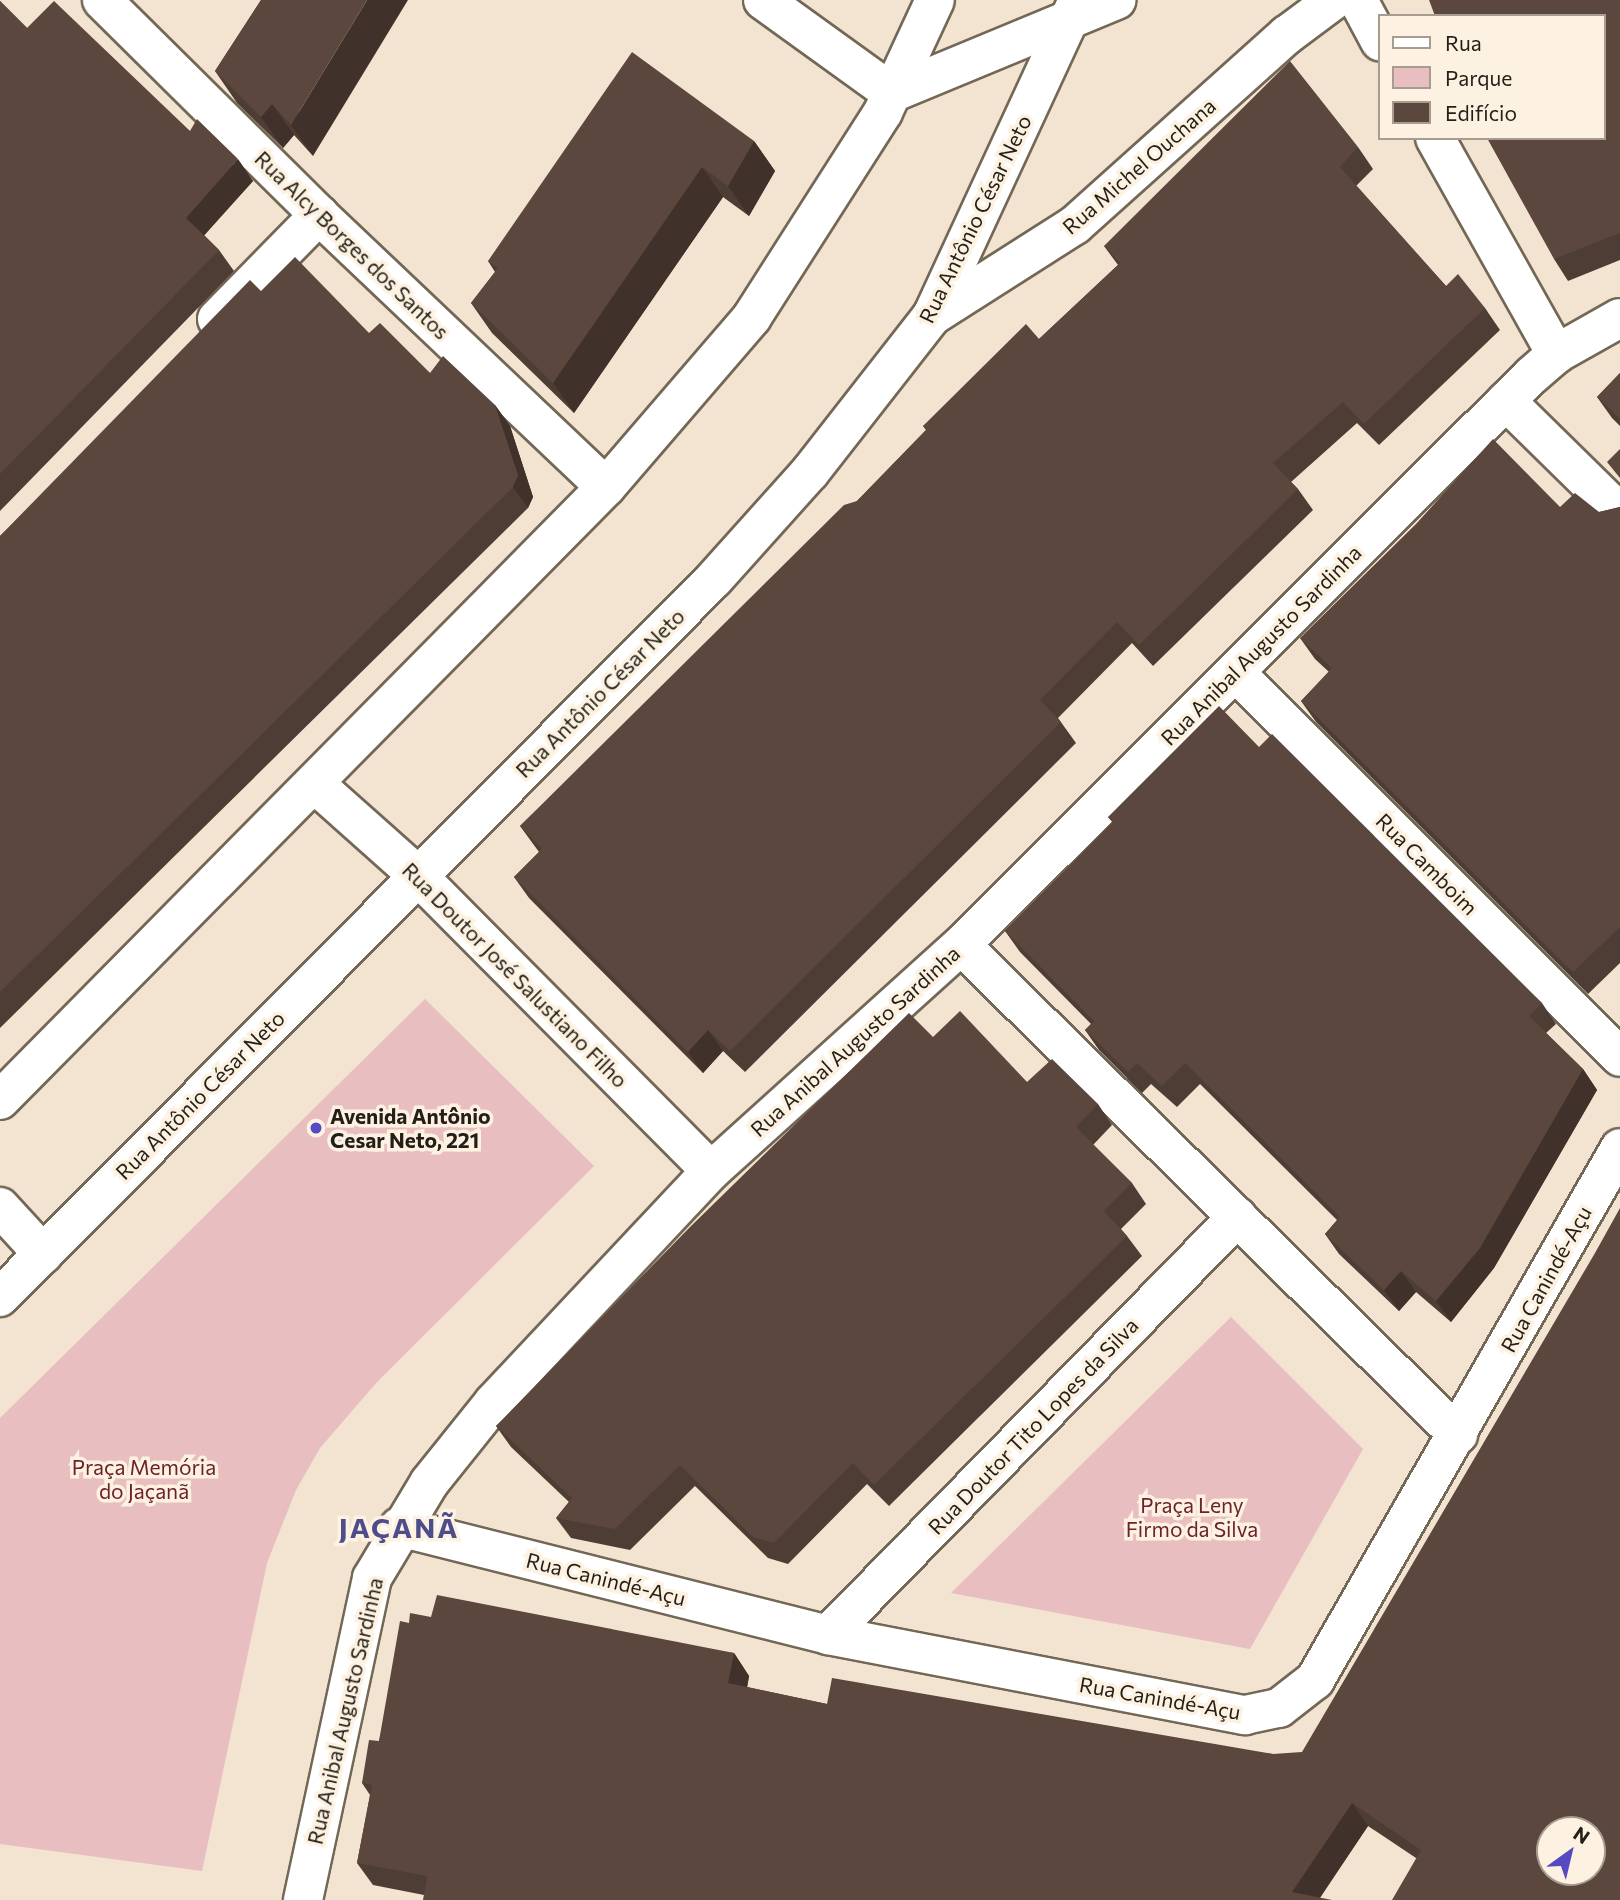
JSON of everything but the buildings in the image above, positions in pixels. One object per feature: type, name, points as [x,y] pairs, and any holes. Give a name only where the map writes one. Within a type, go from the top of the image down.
[{"type":"street","name":"Rua Alcy Borges dos Santos","points":[[102,0],[319,215],[606,487]]},
{"type":"street","points":[[763,0],[892,93]]},
{"type":"street","points":[[0,1100],[606,487],[752,317],[845,177],[892,93],[935,0]]},
{"type":"street","points":[[892,93],[1075,7],[1116,0]]},
{"type":"street","name":"Rua Michel Ouchana","points":[[932,316],[1075,225],[1287,35],[1334,0]]},
{"type":"street","points":[[1358,0],[1378,37]]},
{"type":"street","name":"Rua Antônio César Neto","points":[[0,1297],[417,875],[715,579],[810,472],[932,316],[1075,7]]},
{"type":"street","points":[[1436,140],[1556,354]]},
{"type":"street","points":[[193,344],[319,215]]},
{"type":"street","name":"Rua Anibal Augusto Sardinha","points":[[303,1900],[372,1578],[399,1527],[494,1402],[711,1171],[961,945],[1506,401],[1556,354],[1620,318]]},
{"type":"street","points":[[1506,401],[1620,513]]},
{"type":"street","name":"Rua Camboim","points":[[1235,672],[1620,1057]]},
{"type":"street","name":"Rua Doutor José Salustiano Filho","points":[[315,784],[417,875],[711,1171]]},
{"type":"street","points":[[961,945],[1458,1435]]},
{"type":"street","name":"Rua Canindé-Açu","points":[[399,1527],[828,1635],[1245,1715],[1279,1708],[1315,1680],[1458,1435],[1620,1148]]},
{"type":"street","points":[[0,1207],[43,1254]]},
{"type":"street","name":"Rua Doutor Tito Lopes da Silva","points":[[828,1635],[1237,1217]]},
{"type":"green space","name":"Praça Memória do Jaçanã","points":[[425,999],[594,1166],[377,1382],[320,1448],[296,1490],[267,1563],[202,1871],[0,1844],[0,1418]]},
{"type":"green space","name":"Praça Leny Firmo da Silva","points":[[1231,1317],[1363,1449],[1250,1649],[951,1593]]},
{"type":"place","name":"Avenida Antônio Cesar Neto, 221","points":[[316,1128]]},
{"type":"district","name":"JAÇANÃ","points":[[399,1527]]}]
